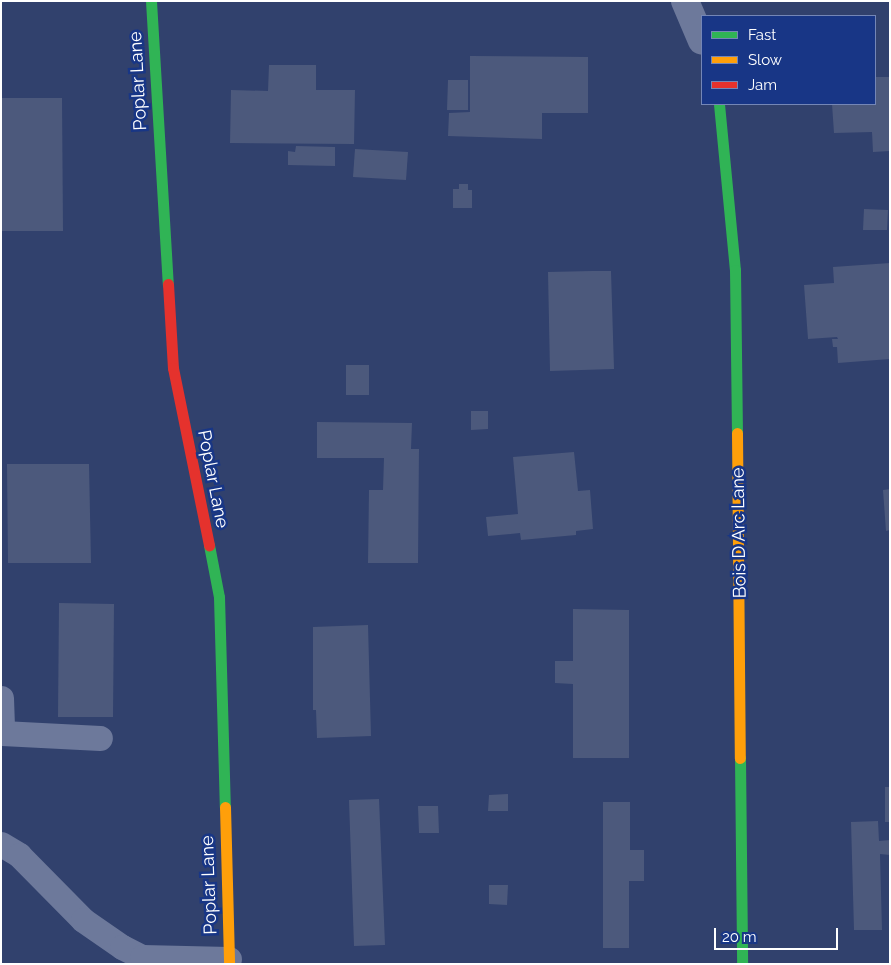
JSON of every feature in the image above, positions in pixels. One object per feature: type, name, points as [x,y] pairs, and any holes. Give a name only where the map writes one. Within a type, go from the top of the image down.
[{"type":"street","name":"Poplar Lane","points":[[151,1],[173,368],[219,597],[229,961]]},
{"type":"street","points":[[685,1],[701,39]]},
{"type":"street","name":"Bois D Arc Lane","points":[[719,105],[735,270],[742,964]]},
{"type":"lane","points":[[1,698],[2,733],[100,738]]},
{"type":"lane","points":[[1,844],[19,855],[83,920],[122,947],[142,957],[229,961]]},
{"type":"building","points":[[470,56],[588,57],[588,113],[542,113],[542,139],[448,136],[449,113],[470,112]]},
{"type":"building","points":[[269,65],[316,65],[316,90],[355,90],[354,144],[230,143],[231,90],[268,91]]},
{"type":"building","points":[[876,77],[890,77],[890,151],[873,152],[872,132],[834,133],[832,105],[876,105]]},
{"type":"building","points":[[448,80],[468,80],[468,110],[447,110]]},
{"type":"building","points":[[1,98],[62,98],[63,231],[1,231]]},
{"type":"building","points":[[296,146],[335,147],[335,166],[288,165],[288,151],[295,152]]},
{"type":"building","points":[[355,149],[408,152],[406,180],[353,177]]},
{"type":"building","points":[[459,184],[468,184],[468,190],[472,190],[472,208],[453,208],[453,189],[459,189]]},
{"type":"building","points":[[864,209],[888,210],[887,230],[863,230]]},
{"type":"building","points":[[890,263],[890,359],[838,363],[837,347],[833,347],[832,339],[838,339],[837,337],[808,339],[804,285],[834,283],[833,267]]},
{"type":"building","points":[[611,271],[614,369],[550,371],[548,272]]},
{"type":"building","points":[[346,365],[369,365],[369,395],[346,395]]},
{"type":"building","points":[[471,411],[488,411],[488,429],[471,430]]},
{"type":"building","points":[[317,422],[412,423],[411,449],[419,449],[418,563],[368,563],[369,490],[383,490],[384,458],[317,458]]},
{"type":"building","points":[[574,452],[578,491],[590,490],[593,529],[576,531],[576,535],[521,540],[520,533],[488,536],[486,517],[518,514],[513,457]]},
{"type":"building","points":[[7,464],[89,464],[91,563],[8,563]]},
{"type":"building","points":[[890,489],[890,530],[886,531],[883,490]]},
{"type":"building","points":[[59,603],[114,604],[113,717],[58,717]]},
{"type":"building","points":[[573,609],[629,610],[629,758],[573,758],[573,684],[555,683],[555,661],[573,661]]},
{"type":"building","points":[[368,625],[371,736],[317,738],[316,710],[313,710],[313,627]]},
{"type":"building","points":[[885,787],[890,787],[890,822],[885,822]]},
{"type":"building","points":[[508,794],[508,811],[488,811],[489,795]]},
{"type":"building","points":[[379,799],[385,945],[354,946],[349,800]]},
{"type":"building","points":[[603,802],[630,802],[630,850],[644,850],[644,881],[629,881],[629,948],[603,948]]},
{"type":"building","points":[[418,806],[438,806],[439,833],[419,833]]},
{"type":"building","points":[[878,821],[879,841],[890,840],[890,855],[880,854],[882,930],[854,930],[851,822]]},
{"type":"building","points":[[489,885],[508,885],[507,905],[489,904]]},
{"type":"traffic: fast","points":[[151,1],[168,284]]},
{"type":"traffic: fast","points":[[719,105],[735,270],[737,433]]},
{"type":"traffic: fast","points":[[209,545],[219,597],[225,807]]},
{"type":"traffic: fast","points":[[740,758],[742,964]]},
{"type":"traffic: slow","points":[[737,433],[740,758]]},
{"type":"traffic: slow","points":[[225,807],[229,964]]},
{"type":"traffic: jam","points":[[168,284],[173,368],[209,545]]}]
